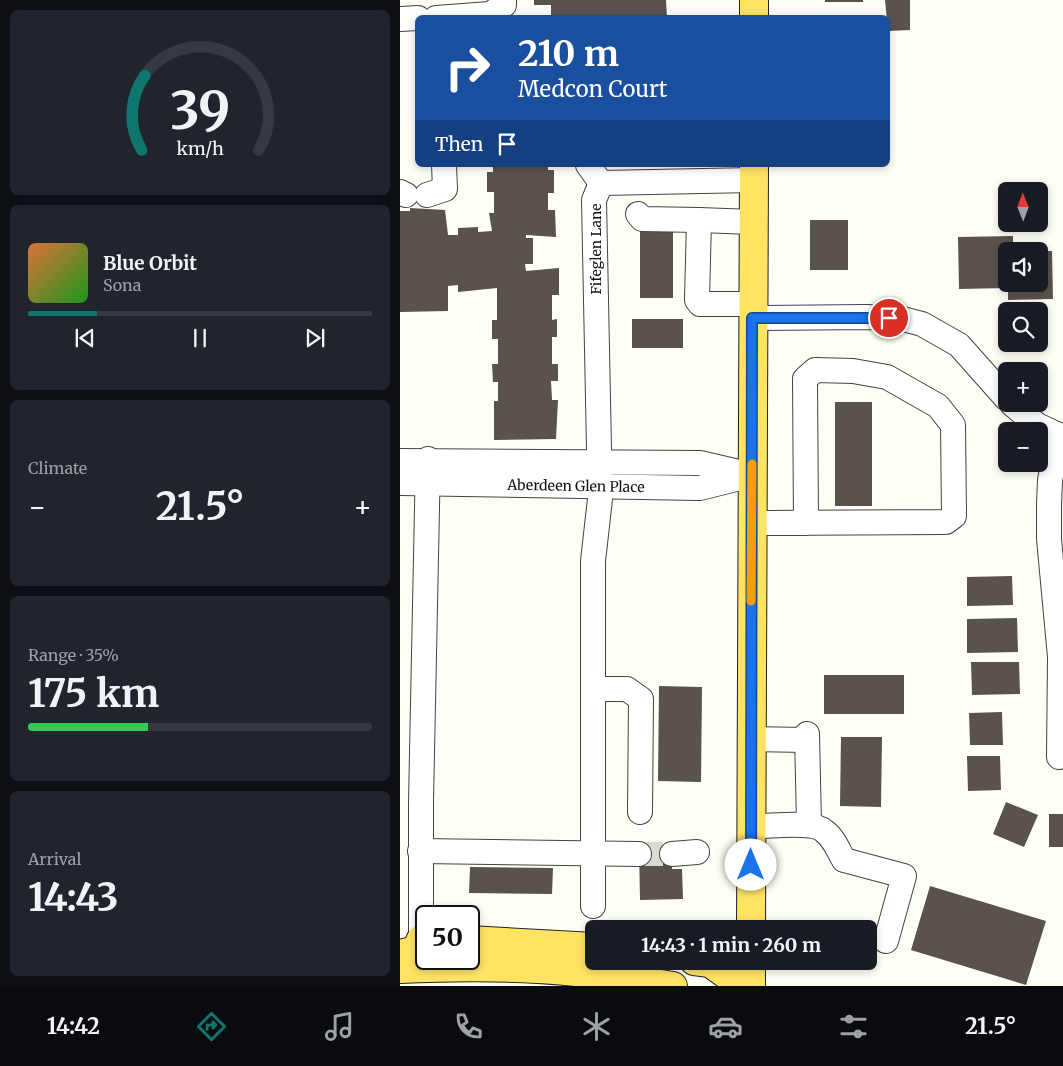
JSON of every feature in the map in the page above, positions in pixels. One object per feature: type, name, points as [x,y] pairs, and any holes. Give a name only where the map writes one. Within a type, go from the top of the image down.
[{"type":"main road","points":[[754,0],[754,15]]},
{"type":"main road","points":[[751,920],[754,173]]},
{"type":"main road","points":[[480,941],[585,947]]},
{"type":"main road","points":[[400,968],[470,967],[549,970],[605,981],[674,986]]},
{"type":"main road","points":[[719,970],[742,986]]},
{"type":"main road","points":[[751,970],[751,986]]},
{"type":"street","points":[[438,0],[436,5],[440,15]]},
{"type":"street","points":[[474,15],[490,14],[504,4],[504,0]]},
{"type":"street","points":[[400,19],[415,18]]},
{"type":"street","points":[[411,194],[445,189],[444,167]]},
{"type":"street","name":"Fifeglen Lane","points":[[593,906],[593,561],[600,487],[595,174],[754,173]]},
{"type":"street","points":[[640,216],[753,222]]},
{"type":"street","points":[[699,220],[697,300],[700,304],[752,311],[903,319],[922,324],[959,345],[998,389]]},
{"type":"street","points":[[752,523],[806,523],[946,522],[954,516],[953,425],[938,406],[887,377],[853,371],[814,370],[805,379],[806,523]]},
{"type":"street","points":[[1022,412],[1038,425],[1061,437],[1050,480],[1049,504],[1049,539],[1060,657],[1060,757]]},
{"type":"street","points":[[400,461],[428,459],[700,463],[752,475]]},
{"type":"street","points":[[412,943],[423,899],[420,851],[428,459]]},
{"type":"street","name":"Aberdeen Glen Place","points":[[400,483],[700,488],[752,475]]},
{"type":"street","points":[[593,689],[627,689],[641,698],[640,812]]},
{"type":"street","points":[[751,739],[807,737],[810,824]]},
{"type":"street","points":[[751,826],[810,824],[824,829],[834,841],[844,860],[904,876],[886,941]]},
{"type":"street","points":[[420,851],[639,854]]},
{"type":"street","points":[[672,854],[697,852]]},
{"type":"building","points":[[534,0],[666,0],[667,15],[551,15],[551,5],[534,5]]},
{"type":"building","points":[[825,0],[863,0],[863,2],[825,2]]},
{"type":"building","points":[[885,0],[910,0],[910,30],[890,31],[890,15],[886,15]]},
{"type":"building","points":[[493,167],[548,167],[548,170],[554,170],[554,193],[548,193],[548,210],[555,210],[556,237],[526,235],[526,238],[533,238],[533,264],[525,264],[526,271],[559,268],[559,295],[552,295],[552,320],[557,319],[557,337],[552,337],[552,364],[558,364],[558,381],[551,381],[552,400],[558,400],[556,439],[494,440],[494,401],[498,401],[498,382],[493,382],[492,364],[498,364],[498,339],[492,339],[492,320],[497,320],[497,288],[458,292],[458,285],[448,286],[448,311],[400,312],[400,211],[410,211],[410,208],[445,210],[448,235],[458,235],[458,228],[478,227],[478,232],[492,231],[489,213],[494,213],[494,192],[487,192],[487,172],[493,172]]},
{"type":"building","points":[[810,220],[848,220],[848,270],[810,270]]},
{"type":"building","points":[[640,229],[673,229],[673,298],[640,298]]},
{"type":"building","points":[[1013,236],[1013,242],[998,242],[998,288],[959,289],[958,237]]},
{"type":"building","points":[[1048,251],[1052,251],[1053,299],[1008,300],[1008,292],[1048,292]]},
{"type":"building","points":[[632,319],[683,319],[683,348],[632,348]]},
{"type":"building","points":[[835,402],[872,402],[872,506],[835,506]]},
{"type":"building","points":[[1012,576],[1013,605],[967,606],[967,577]]},
{"type":"building","points":[[1017,618],[1018,652],[967,653],[967,619]]},
{"type":"building","points":[[971,662],[1019,662],[1020,694],[972,695]]},
{"type":"building","points":[[824,675],[904,675],[904,714],[824,714]]},
{"type":"building","points":[[659,686],[702,687],[701,782],[658,781]]},
{"type":"building","points":[[1002,712],[1003,745],[970,745],[969,713]]},
{"type":"building","points":[[841,737],[882,737],[881,807],[840,806]]},
{"type":"building","points":[[967,756],[1000,756],[1001,790],[968,791]]},
{"type":"building","points":[[1006,802],[1038,815],[1024,847],[993,834]]},
{"type":"building","points":[[1049,814],[1063,814],[1063,847],[1049,847]]},
{"type":"building","points":[[672,847],[672,869],[682,869],[683,899],[640,900],[639,848]]},
{"type":"building","points":[[470,867],[553,868],[552,894],[469,893]]},
{"type":"building","points":[[930,886],[1046,921],[1026,985],[911,950]]},
{"type":"tunnel","points":[[639,854],[672,854]]},
{"type":"slow traffic","points":[[751,601],[752,464]]},
{"type":"route","points":[[751,865],[752,318],[889,318]]}]
